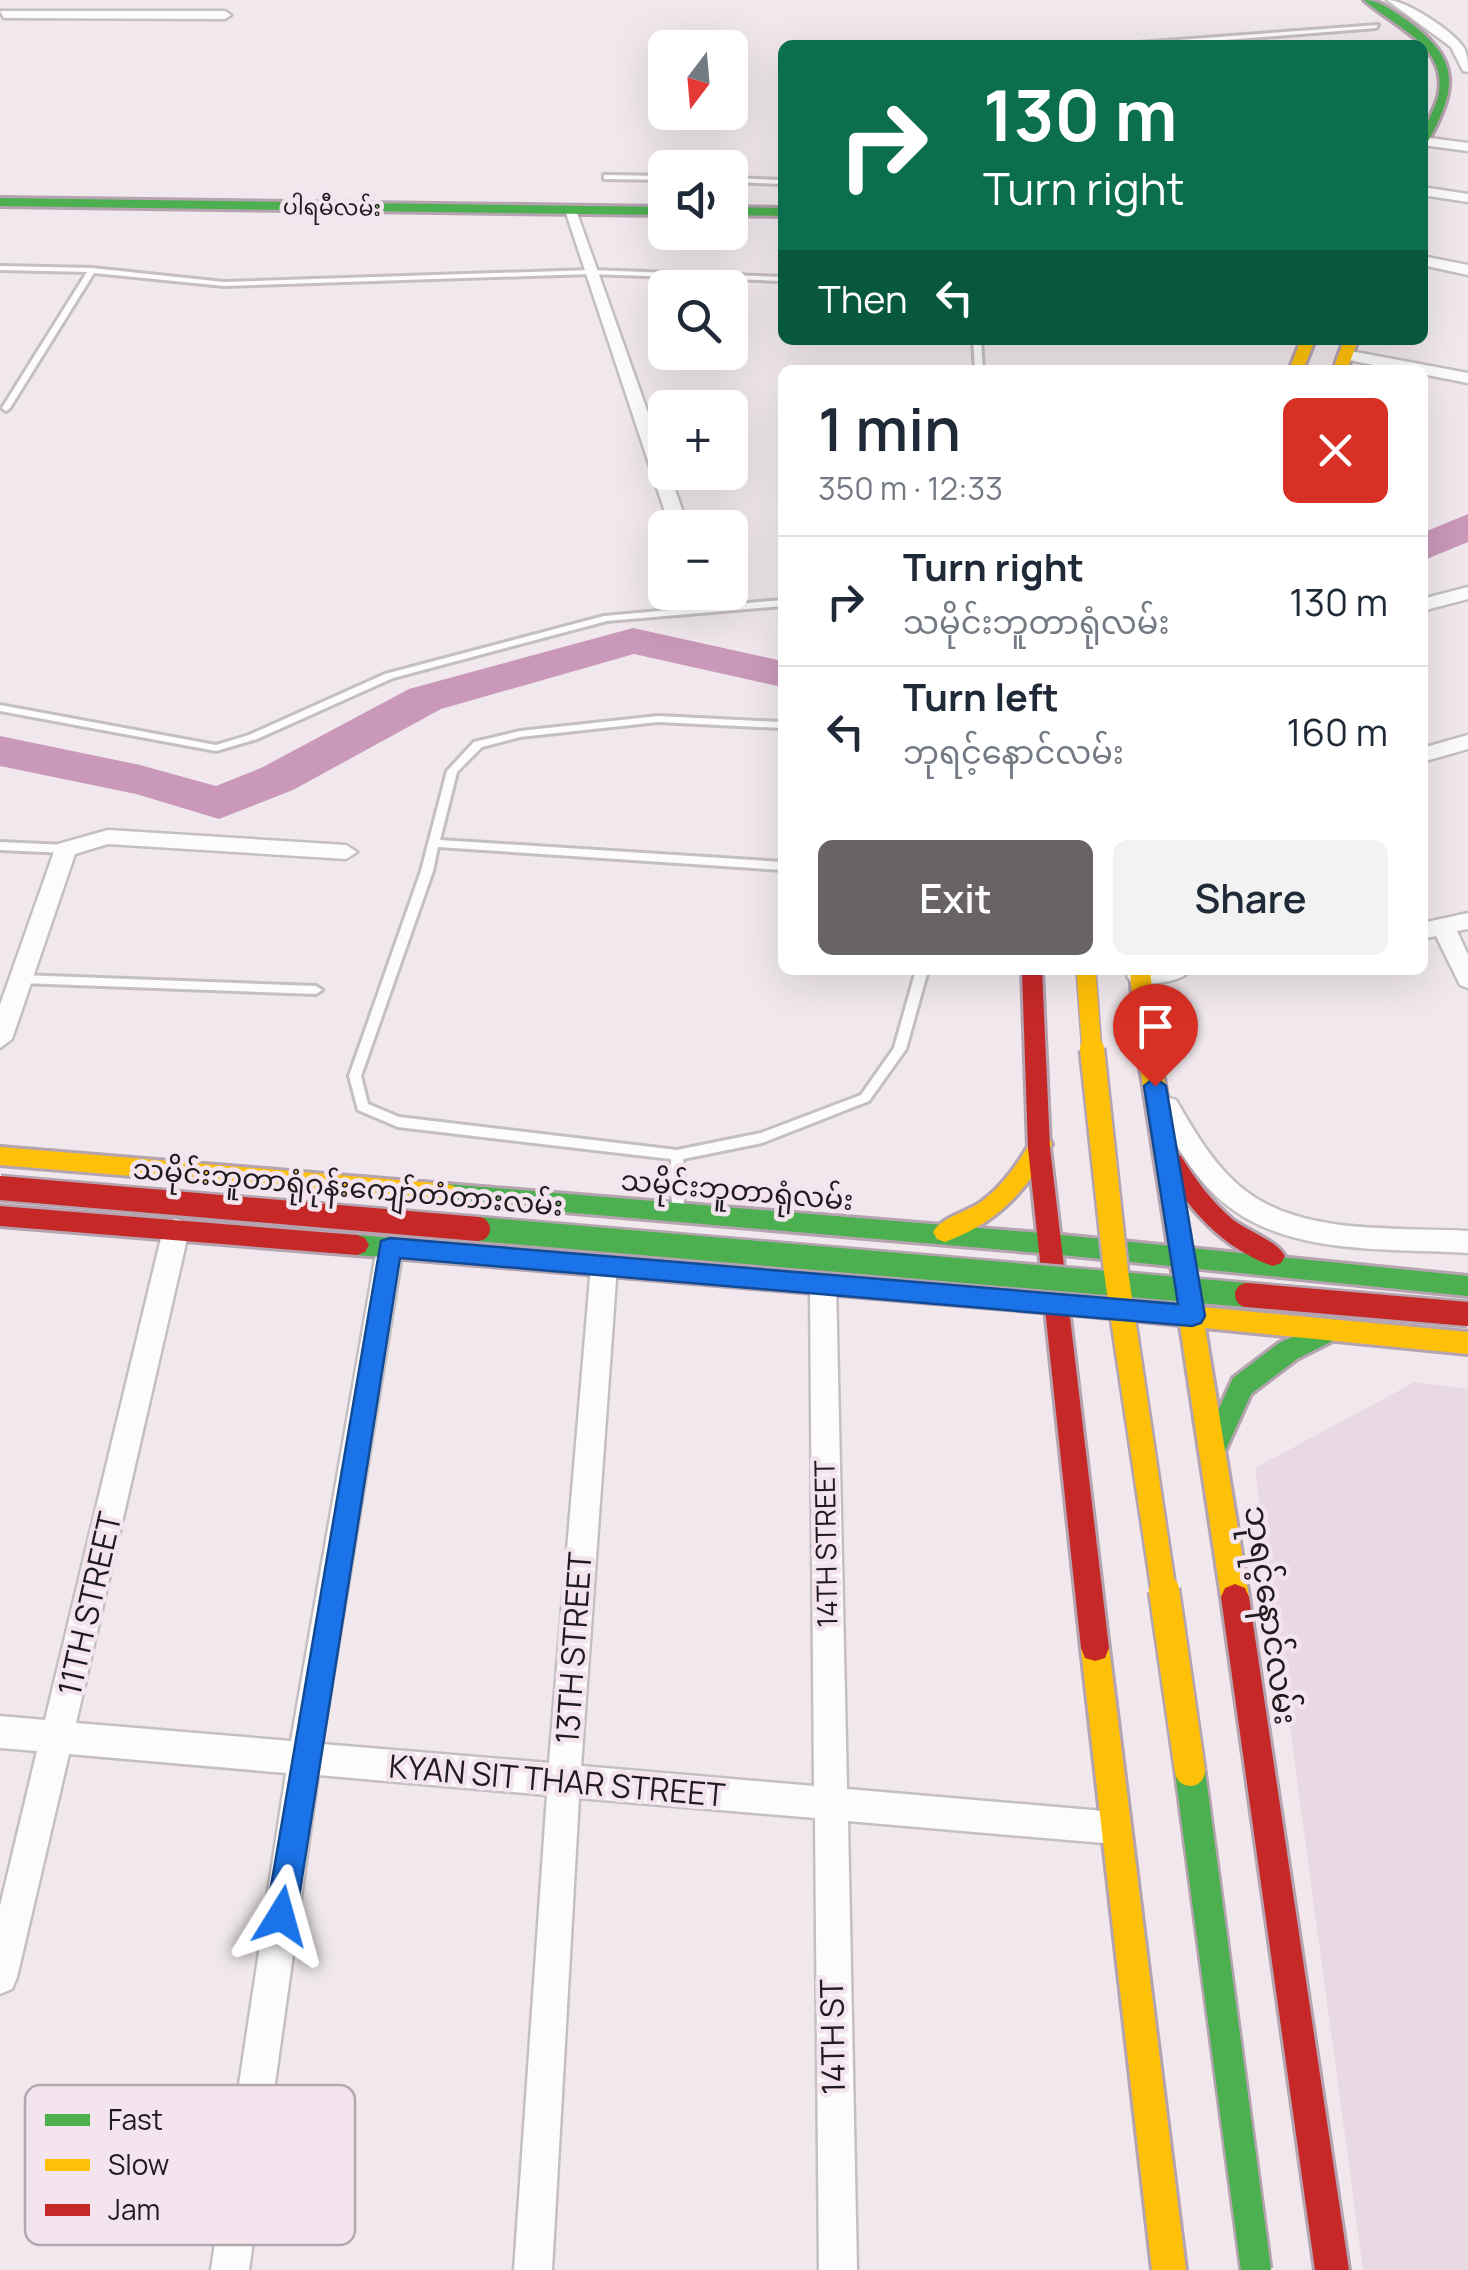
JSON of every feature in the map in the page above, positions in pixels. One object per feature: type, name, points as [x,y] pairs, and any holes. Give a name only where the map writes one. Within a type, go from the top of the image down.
[{"type":"main road","points":[[1342,0],[1394,40]]},
{"type":"main road","points":[[1369,0],[1423,40]]},
{"type":"main road","points":[[1428,45],[1442,68],[1446,90],[1428,129]]},
{"type":"main road","name":"ပါရမီလမ်း","points":[[0,202],[648,211]]},
{"type":"main road","points":[[748,211],[778,212]]},
{"type":"main road","points":[[1032,975],[1041,1144],[1115,1828],[1169,2270]]},
{"type":"main road","points":[[1086,975],[1089,1027],[1130,1363],[1166,1580],[1256,2270]]},
{"type":"main road","name":"ဘုရင့်နောင်လမ်း","points":[[1139,975],[1214,1448],[1332,2270]]},
{"type":"main road","points":[[936,1236],[992,1213],[1014,1193],[1041,1144]]},
{"type":"main road","points":[[1166,1147],[1192,1198],[1237,1241],[1300,1267]]},
{"type":"main road","name":"သမိုင်းဘူတာရုံလမ်း","points":[[0,1156],[678,1216],[1052,1244],[1468,1286]]},
{"type":"main road","name":"သမိုင်းဘူတာရုံဂုန်းကျော်တံတားလမ်း","points":[[0,1188],[1468,1314]]},
{"type":"main road","points":[[402,1248],[425,1192]]},
{"type":"main road","points":[[0,1216],[1334,1328],[1468,1344]]},
{"type":"main road","points":[[1214,1448],[1242,1386],[1288,1351],[1334,1328]]},
{"type":"street","points":[[2,16],[12,0]]},
{"type":"street","points":[[1393,0],[1456,44],[1468,68]]},
{"type":"street","points":[[2,16],[225,15]]},
{"type":"street","points":[[1428,143],[1468,147]]},
{"type":"street","points":[[1428,191],[1468,198]]},
{"type":"street","points":[[569,210],[673,510]]},
{"type":"street","points":[[1428,261],[1468,270]]},
{"type":"street","points":[[1346,355],[1399,365]]},
{"type":"street","points":[[1428,370],[1468,378]]},
{"type":"street","points":[[1428,604],[1468,593]]},
{"type":"street","points":[[1428,752],[1468,742]]},
{"type":"street","points":[[2,1028],[66,849],[108,837],[346,852]]},
{"type":"street","points":[[1468,921],[1433,930],[1468,979]]},
{"type":"street","points":[[1155,1086],[1192,1152],[1247,1206],[1305,1229],[1468,1242]]},
{"type":"street","name":"11TH STREET","points":[[0,1977],[176,1230]]},
{"type":"street","points":[[257,2085],[304,1759],[402,1248]]},
{"type":"street","name":"13TH STREET","points":[[533,2270],[564,1781],[604,1266]]},
{"type":"street","name":"14TH STREET","points":[[823,1284],[828,1805]]},
{"type":"street","name":"KYAN SIT THAR STREET","points":[[0,1732],[1115,1828]]},
{"type":"street","name":"14TH ST","points":[[828,1805],[838,2270]]},
{"type":"street","points":[[230,2270],[234,2245]]},
{"type":"lane","points":[[1201,40],[1376,26]]},
{"type":"lane","points":[[606,177],[648,178]]},
{"type":"lane","points":[[748,181],[778,182]]},
{"type":"lane","points":[[0,268],[92,270],[224,284],[590,272],[778,279]]},
{"type":"lane","points":[[6,408],[92,270]]},
{"type":"lane","points":[[0,708],[216,748],[254,737],[389,676],[607,618],[778,603]]},
{"type":"lane","points":[[778,724],[658,719],[520,734],[478,744],[452,771],[434,843],[354,1076],[362,1107],[398,1122],[677,1155],[762,1138],[865,1098],[900,1049],[921,975]]},
{"type":"lane","points":[[434,843],[778,866]]},
{"type":"lane","points":[[0,846],[66,849]]},
{"type":"lane","points":[[21,979],[316,990]]},
{"type":"lane","points":[[677,1155],[678,1216]]},
{"type":"shaded area","points":[[1415,1382],[1468,1389],[1468,2270],[1363,2270],[1255,1468]]},
{"type":"waterway","points":[[1428,546],[1468,526]]},
{"type":"waterway","points":[[0,751],[140,780],[219,803],[277,779],[425,699],[633,641],[778,673]]},
{"type":"traffic: fast","points":[[1369,0],[1424,40]]},
{"type":"traffic: fast","points":[[1428,45],[1445,76],[1445,92],[1428,130]]},
{"type":"traffic: fast","points":[[0,202],[648,211]]},
{"type":"traffic: fast","points":[[748,211],[778,212]]},
{"type":"traffic: fast","points":[[446,1193],[1052,1244],[1468,1286]]},
{"type":"traffic: fast","points":[[478,1229],[1247,1295]]},
{"type":"traffic: fast","points":[[357,1245],[1089,1306]]},
{"type":"traffic: fast","points":[[1214,1448],[1242,1386],[1288,1351],[1333,1329]]},
{"type":"traffic: fast","points":[[1190,1771],[1256,2270]]},
{"type":"traffic: slow","points":[[1298,365],[1306,345]]},
{"type":"traffic: slow","points":[[1342,365],[1349,345]]},
{"type":"traffic: slow","points":[[1086,975],[1116,1272],[1190,1771]]},
{"type":"traffic: slow","points":[[1140,975],[1146,1035],[1235,1597]]},
{"type":"traffic: slow","points":[[945,1232],[978,1216],[1002,1198],[1041,1144]]},
{"type":"traffic: slow","points":[[0,1156],[446,1193]]},
{"type":"traffic: slow","points":[[1089,1306],[1468,1343]]},
{"type":"traffic: slow","points":[[1095,1648],[1169,2270]]},
{"type":"traffic: jam","points":[[1032,975],[1039,1148],[1095,1648]]},
{"type":"traffic: jam","points":[[1173,1162],[1215,1218],[1241,1239],[1273,1256]]},
{"type":"traffic: jam","points":[[0,1188],[478,1229]]},
{"type":"traffic: jam","points":[[0,1216],[357,1245]]},
{"type":"traffic: jam","points":[[1247,1295],[1468,1314]]},
{"type":"traffic: jam","points":[[1235,1597],[1332,2270]]},
{"type":"route","points":[[281,1916],[390,1248],[1192,1316],[1155,1086]]}]
